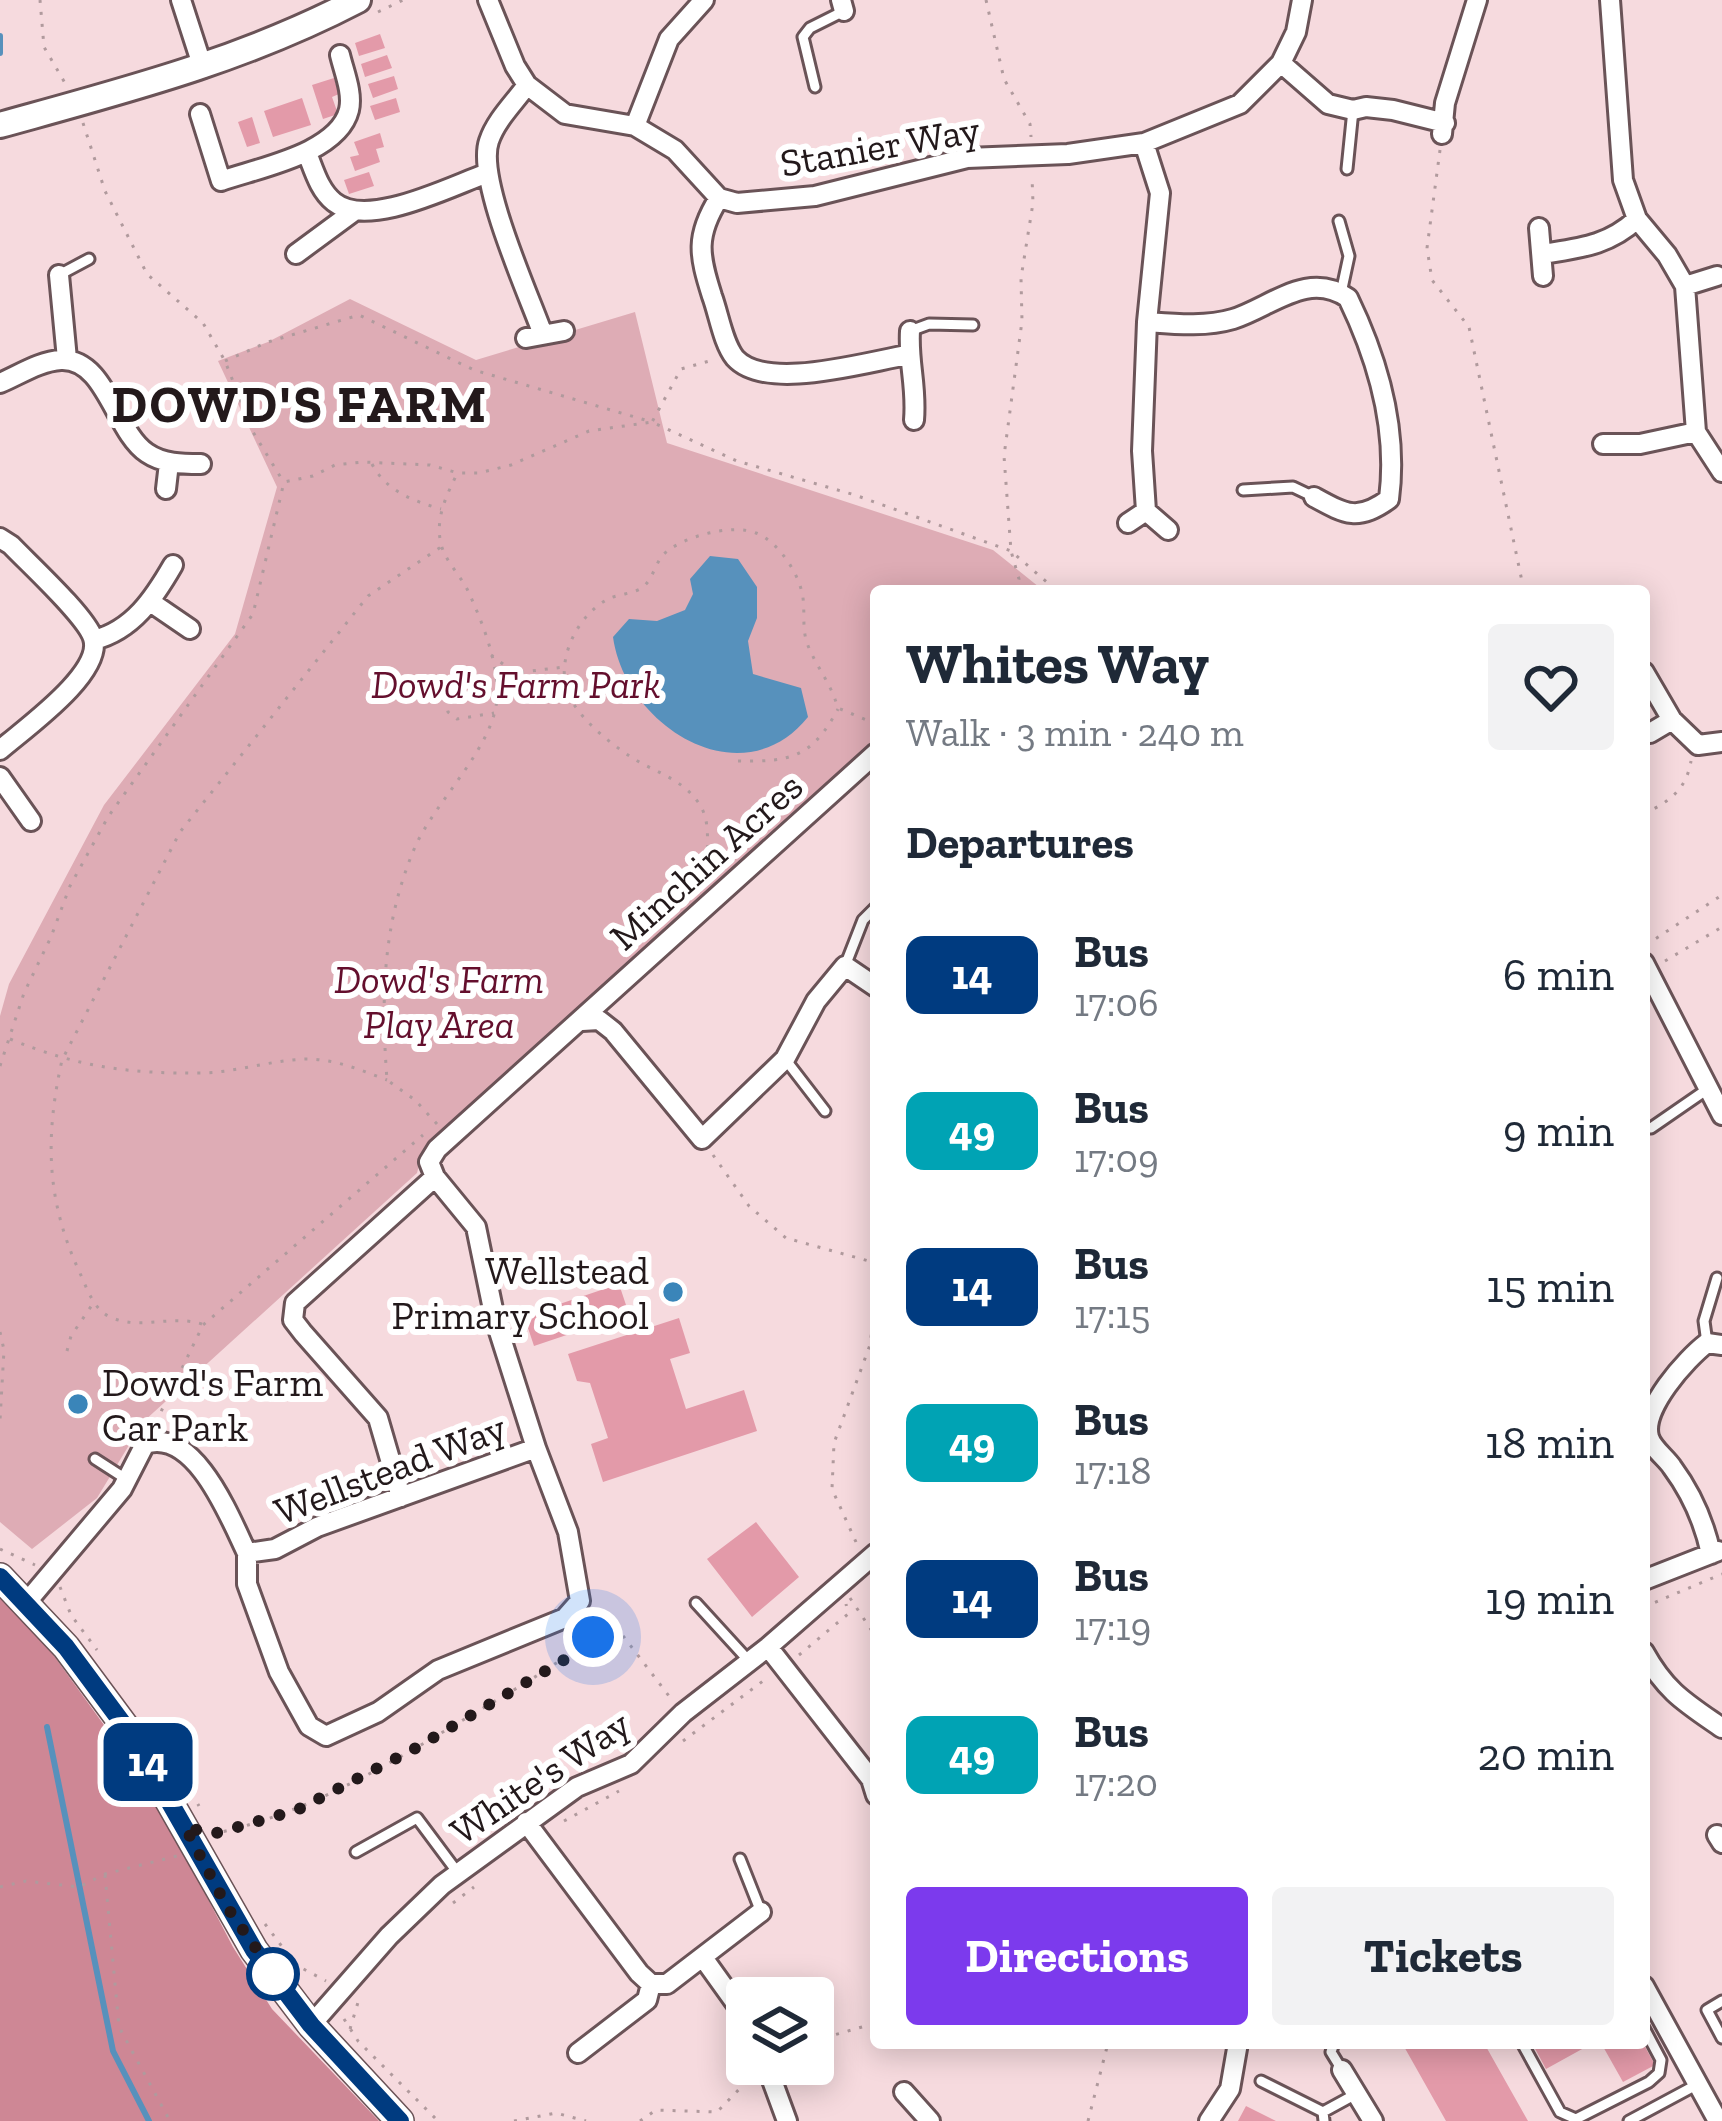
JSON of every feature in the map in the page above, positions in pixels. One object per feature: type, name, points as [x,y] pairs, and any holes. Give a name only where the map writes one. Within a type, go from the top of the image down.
[{"type":"main road","points":[[0,125],[203,68],[260,48],[358,0]]},
{"type":"main road","points":[[0,1577],[98,1687],[132,1736],[227,1907],[311,2025],[400,2121]]},
{"type":"street","points":[[182,0],[203,68]]},
{"type":"street","points":[[488,0],[527,86],[565,114],[635,126],[675,150],[719,198],[707,218],[701,254],[732,354],[750,370],[774,376],[908,355]]},
{"type":"street","points":[[672,0],[687,15]]},
{"type":"street","points":[[635,126],[669,39],[704,0]]},
{"type":"street","name":"Stanier Way","points":[[719,198],[737,203],[815,196],[967,158],[1144,143],[1240,104],[1281,63],[1296,32],[1303,0]]},
{"type":"street","points":[[1444,120],[1477,0]]},
{"type":"street","points":[[1610,0],[1623,180],[1636,219],[1667,255],[1685,286],[1696,432],[1722,472]]},
{"type":"street","points":[[200,114],[221,181],[307,153],[347,117],[350,95],[340,55]]},
{"type":"street","points":[[1281,63],[1328,104],[1444,120],[1467,109]]},
{"type":"street","points":[[527,86],[499,121],[488,144],[485,174],[534,335],[564,331]]},
{"type":"street","points":[[1144,143],[1160,193],[1142,451],[1146,511],[1168,530]]},
{"type":"street","points":[[307,153],[323,192],[337,206],[353,212],[385,210],[485,174]]},
{"type":"street","points":[[296,254],[353,212]]},
{"type":"street","points":[[1542,254],[1605,242],[1618,237],[1636,219]]},
{"type":"street","points":[[1539,228],[1543,276]]},
{"type":"street","points":[[59,275],[67,359]]},
{"type":"street","points":[[1685,286],[1717,275]]},
{"type":"street","points":[[1148,322],[1233,319],[1282,294],[1322,288],[1348,298],[1384,389],[1389,500],[1370,514],[1342,513],[1314,497]]},
{"type":"street","points":[[910,331],[908,355],[917,384],[914,420]]},
{"type":"street","points":[[0,383],[46,362],[67,359],[98,382],[132,439],[146,453],[169,463],[201,464]]},
{"type":"street","points":[[1603,444],[1642,451],[1696,432]]},
{"type":"street","points":[[166,489],[169,463]]},
{"type":"street","points":[[1128,524],[1146,511]]},
{"type":"street","points":[[1333,535],[1342,513]]},
{"type":"street","points":[[0,538],[11,544],[84,623],[94,640],[91,661],[74,685],[0,750]]},
{"type":"street","points":[[94,640],[112,636],[152,603],[173,565]]},
{"type":"street","points":[[152,603],[190,629]]},
{"type":"street","points":[[1650,682],[1672,721],[1693,742],[1722,742]]},
{"type":"street","points":[[1650,734],[1672,721]]},
{"type":"street","name":"Minchin Acres","points":[[582,1021],[870,758]]},
{"type":"street","points":[[0,777],[31,821]]},
{"type":"street","points":[[401,1498],[378,1418],[302,1333],[293,1320],[295,1303],[435,1177],[430,1162],[450,1138],[582,1021],[599,1020],[613,1031],[701,1139],[785,1059],[816,1001],[845,966],[870,985]]},
{"type":"street","points":[[1650,975],[1722,1115]]},
{"type":"street","name":"Wellstead Way","points":[[26,1603],[127,1480],[146,1444],[159,1439],[172,1443],[206,1474],[247,1553],[275,1549],[317,1527],[536,1448],[494,1319],[476,1227],[435,1177]]},
{"type":"street","points":[[1650,1420],[1666,1386],[1714,1344]]},
{"type":"street","points":[[1650,1442],[1671,1465],[1717,1552],[1650,1578]]},
{"type":"street","points":[[247,1553],[247,1584],[279,1672],[309,1726],[326,1736],[378,1712],[438,1670],[565,1618],[580,1601],[568,1532],[536,1448]]},
{"type":"street","name":"White's Way","points":[[311,2025],[389,1936],[458,1873],[577,1787],[632,1765],[682,1713],[768,1647],[870,1558]]},
{"type":"street","points":[[768,1647],[870,1778]]},
{"type":"street","points":[[1650,1663],[1681,1702],[1718,1718]]},
{"type":"street","points":[[526,1822],[651,1984],[667,1984],[761,1912]]},
{"type":"street","points":[[704,1959],[726,1990]]},
{"type":"street","points":[[578,2053],[647,2000],[651,1984]]},
{"type":"street","points":[[1650,1996],[1718,2121]]},
{"type":"street","points":[[1210,2121],[1230,2089],[1237,2049]]},
{"type":"street","points":[[1342,2070],[1372,2121]]},
{"type":"street","points":[[774,2085],[787,2121]]},
{"type":"street","points":[[904,2092],[929,2121]]},
{"type":"lane","points":[[814,87],[803,37],[843,5]]},
{"type":"lane","points":[[1347,169],[1359,108]]},
{"type":"lane","points":[[1339,221],[1348,256],[1341,293]]},
{"type":"lane","points":[[59,275],[89,259]]},
{"type":"lane","points":[[910,331],[929,324],[973,325]]},
{"type":"lane","points":[[1243,490],[1293,487],[1314,497]]},
{"type":"lane","points":[[845,966],[870,913]]},
{"type":"lane","points":[[785,1059],[825,1111]]},
{"type":"lane","points":[[1651,1128],[1708,1088]]},
{"type":"lane","points":[[1714,1344],[1704,1321],[1717,1278]]},
{"type":"lane","points":[[95,1459],[127,1480]]},
{"type":"lane","points":[[696,1603],[749,1661]]},
{"type":"lane","points":[[356,1852],[417,1818],[458,1873]]},
{"type":"lane","points":[[740,1859],[761,1912]]},
{"type":"lane","points":[[1722,2001],[1707,2010],[1722,2038]]},
{"type":"lane","points":[[1526,2049],[1565,2116],[1582,2118],[1659,2073],[1660,2060],[1650,2040]]},
{"type":"lane","points":[[1332,2049],[1342,2070]]},
{"type":"lane","points":[[1261,2081],[1324,2117],[1356,2094]]},
{"type":"lane","points":[[1617,2100],[1629,2121],[1698,2084]]},
{"type":"path","points":[[0,1066],[70,886],[108,818],[253,614],[284,482],[253,432],[225,361],[202,323],[147,274],[105,191],[75,90],[65,83],[44,47],[40,0]]},
{"type":"path","points":[[986,0],[1004,79],[1030,124],[1032,156],[1033,202],[1021,278],[1022,321],[1004,456],[1016,585]]},
{"type":"path","points":[[1444,120],[1427,248],[1432,280],[1469,327],[1524,585]]},
{"type":"path","points":[[225,361],[268,342],[359,315],[474,370],[652,422],[737,461],[855,495],[1011,551],[1050,585]]},
{"type":"path","points":[[652,422],[681,369],[732,354]]},
{"type":"path","points":[[284,482],[335,465],[371,462],[479,473],[511,465],[589,431],[652,422]]},
{"type":"path","points":[[371,462],[390,487],[441,509]]},
{"type":"path","points":[[387,1080],[381,1003],[388,930],[415,847],[446,791],[490,732],[497,695],[468,591],[441,547],[441,509],[458,473]]},
{"type":"path","points":[[712,873],[706,855],[707,817],[695,798],[668,774],[634,759],[607,739],[565,690],[564,667],[580,620],[606,600],[644,586],[663,554],[689,538],[721,531],[756,533],[788,559],[803,593],[804,633],[812,656],[830,680],[838,708],[821,740],[797,756],[738,761]]},
{"type":"path","points":[[203,1325],[181,1318],[144,1325],[124,1322],[104,1314],[94,1302],[61,1231],[54,1200],[53,1102],[62,1060],[180,832],[368,596],[441,547]]},
{"type":"path","points":[[489,654],[515,673],[564,667]]},
{"type":"path","points":[[497,695],[515,673]]},
{"type":"path","points":[[445,699],[448,712],[457,719],[494,713]]},
{"type":"path","points":[[838,708],[870,721]]},
{"type":"path","points":[[1650,811],[1670,800],[1688,781],[1693,742]]},
{"type":"path","points":[[1650,942],[1722,895]]},
{"type":"path","points":[[1650,965],[1722,927]]},
{"type":"path","points":[[4,1022],[12,1028]]},
{"type":"path","points":[[8,1038],[62,1060],[122,1070],[208,1072],[304,1059],[347,1064],[387,1080],[415,1100],[450,1138]]},
{"type":"path","points":[[701,1139],[749,1206],[787,1238],[870,1261]]},
{"type":"path","points":[[67,1351],[71,1336],[94,1302]]},
{"type":"path","points":[[0,1332],[0,1420]]},
{"type":"path","points":[[870,1345],[834,1444],[832,1489],[870,1558]]},
{"type":"path","points":[[0,1549],[33,1562],[64,1592],[66,1607],[98,1650]]},
{"type":"path","points":[[1650,1604],[1722,1574]]},
{"type":"path","points":[[841,1585],[870,1628]]},
{"type":"path","points":[[580,1601],[611,1620],[682,1713]]},
{"type":"path","points":[[0,1887],[26,1881],[79,1887],[105,1874],[177,1858],[185,1827],[213,1834],[297,1810],[416,1748],[574,1654],[611,1620]]},
{"type":"path","points":[[178,1772],[213,1834]]},
{"type":"path","points":[[105,1874],[118,2027],[170,2121]]},
{"type":"path","points":[[264,1922],[296,1965],[320,1976],[338,1994],[346,2007],[346,2026],[438,2121]]},
{"type":"path","points":[[834,2035],[870,2025]]},
{"type":"path","points":[[1088,2121],[1106,2049]]},
{"type":"path","points":[[640,2121],[656,2110],[717,2112],[745,2085]]},
{"type":"path","points":[[514,2121],[556,2113],[586,2121]]},
{"type":"green space","name":"Dowd's Farm Park","points":[[350,299],[476,360],[635,312],[667,443],[993,550],[1037,585],[870,585],[870,746],[422,1154],[417,1173],[143,1422],[97,1498],[32,1549],[0,1522],[0,1016],[9,984],[104,805],[235,634],[277,487],[218,361],[268,342]]},
{"type":"shaded area","points":[[0,1595],[36,1631],[151,1790],[233,1947],[272,2009],[379,2121],[0,2121]]},
{"type":"water","points":[[710,556],[738,559],[757,587],[757,618],[748,641],[753,674],[801,688],[808,717],[781,741],[751,752],[720,751],[690,741],[662,723],[639,698],[622,669],[613,637],[629,619],[657,621],[685,610],[693,594],[690,579]]},
{"type":"building","points":[[380,34],[385,48],[359,56],[355,43]]},
{"type":"building","points":[[387,55],[392,68],[365,77],[361,64]]},
{"type":"building","points":[[394,76],[398,89],[373,98],[368,84]]},
{"type":"building","points":[[334,78],[339,94],[332,97],[338,114],[323,119],[312,85]]},
{"type":"building","points":[[302,98],[311,125],[273,137],[264,111]]},
{"type":"building","points":[[396,98],[400,112],[375,120],[370,106]]},
{"type":"building","points":[[252,117],[260,143],[247,147],[238,122]]},
{"type":"building","points":[[380,133],[384,147],[376,149],[380,162],[355,171],[350,157],[359,155],[354,142]]},
{"type":"building","points":[[369,172],[374,186],[349,194],[344,180]]},
{"type":"building","points":[[619,1284],[629,1314],[534,1346],[524,1316]]},
{"type":"building","points":[[679,1318],[690,1353],[670,1359],[686,1409],[744,1390],[757,1431],[603,1482],[591,1444],[608,1438],[590,1383],[577,1381],[568,1354]]},
{"type":"building","points":[[756,1522],[799,1577],[752,1617],[707,1559]]},
{"type":"building","points":[[1405,2049],[1487,2049],[1528,2121],[1446,2121]]},
{"type":"building","points":[[1535,2049],[1582,2049],[1546,2069]]},
{"type":"building","points":[[1604,2049],[1646,2049],[1655,2065],[1623,2082]]},
{"type":"building","points":[[1246,2106],[1276,2121],[1238,2121]]},
{"type":"waterway","points":[[0,36],[0,53]]},
{"type":"waterway","points":[[47,1727],[113,2051],[149,2121]]},
{"type":"bus line","name":"14","points":[[0,1577],[66,1647],[132,1736],[254,1950],[357,2079],[400,2121]]},
{"type":"place","name":"Wellstead Primary School","points":[[673,1292]]},
{"type":"place","name":"Dowd's Farm Car Park","points":[[78,1404]]},
{"type":"district","name":"DOWD'S FARM","points":[[300,404]]},
{"type":"route","points":[[273,1974],[283,1987],[227,1907],[185,1827],[213,1834],[297,1810],[416,1748],[574,1654],[593,1637]]},
{"type":"park label","name":"Dowd's Farm Play Area","points":[[439,1002]]}]
